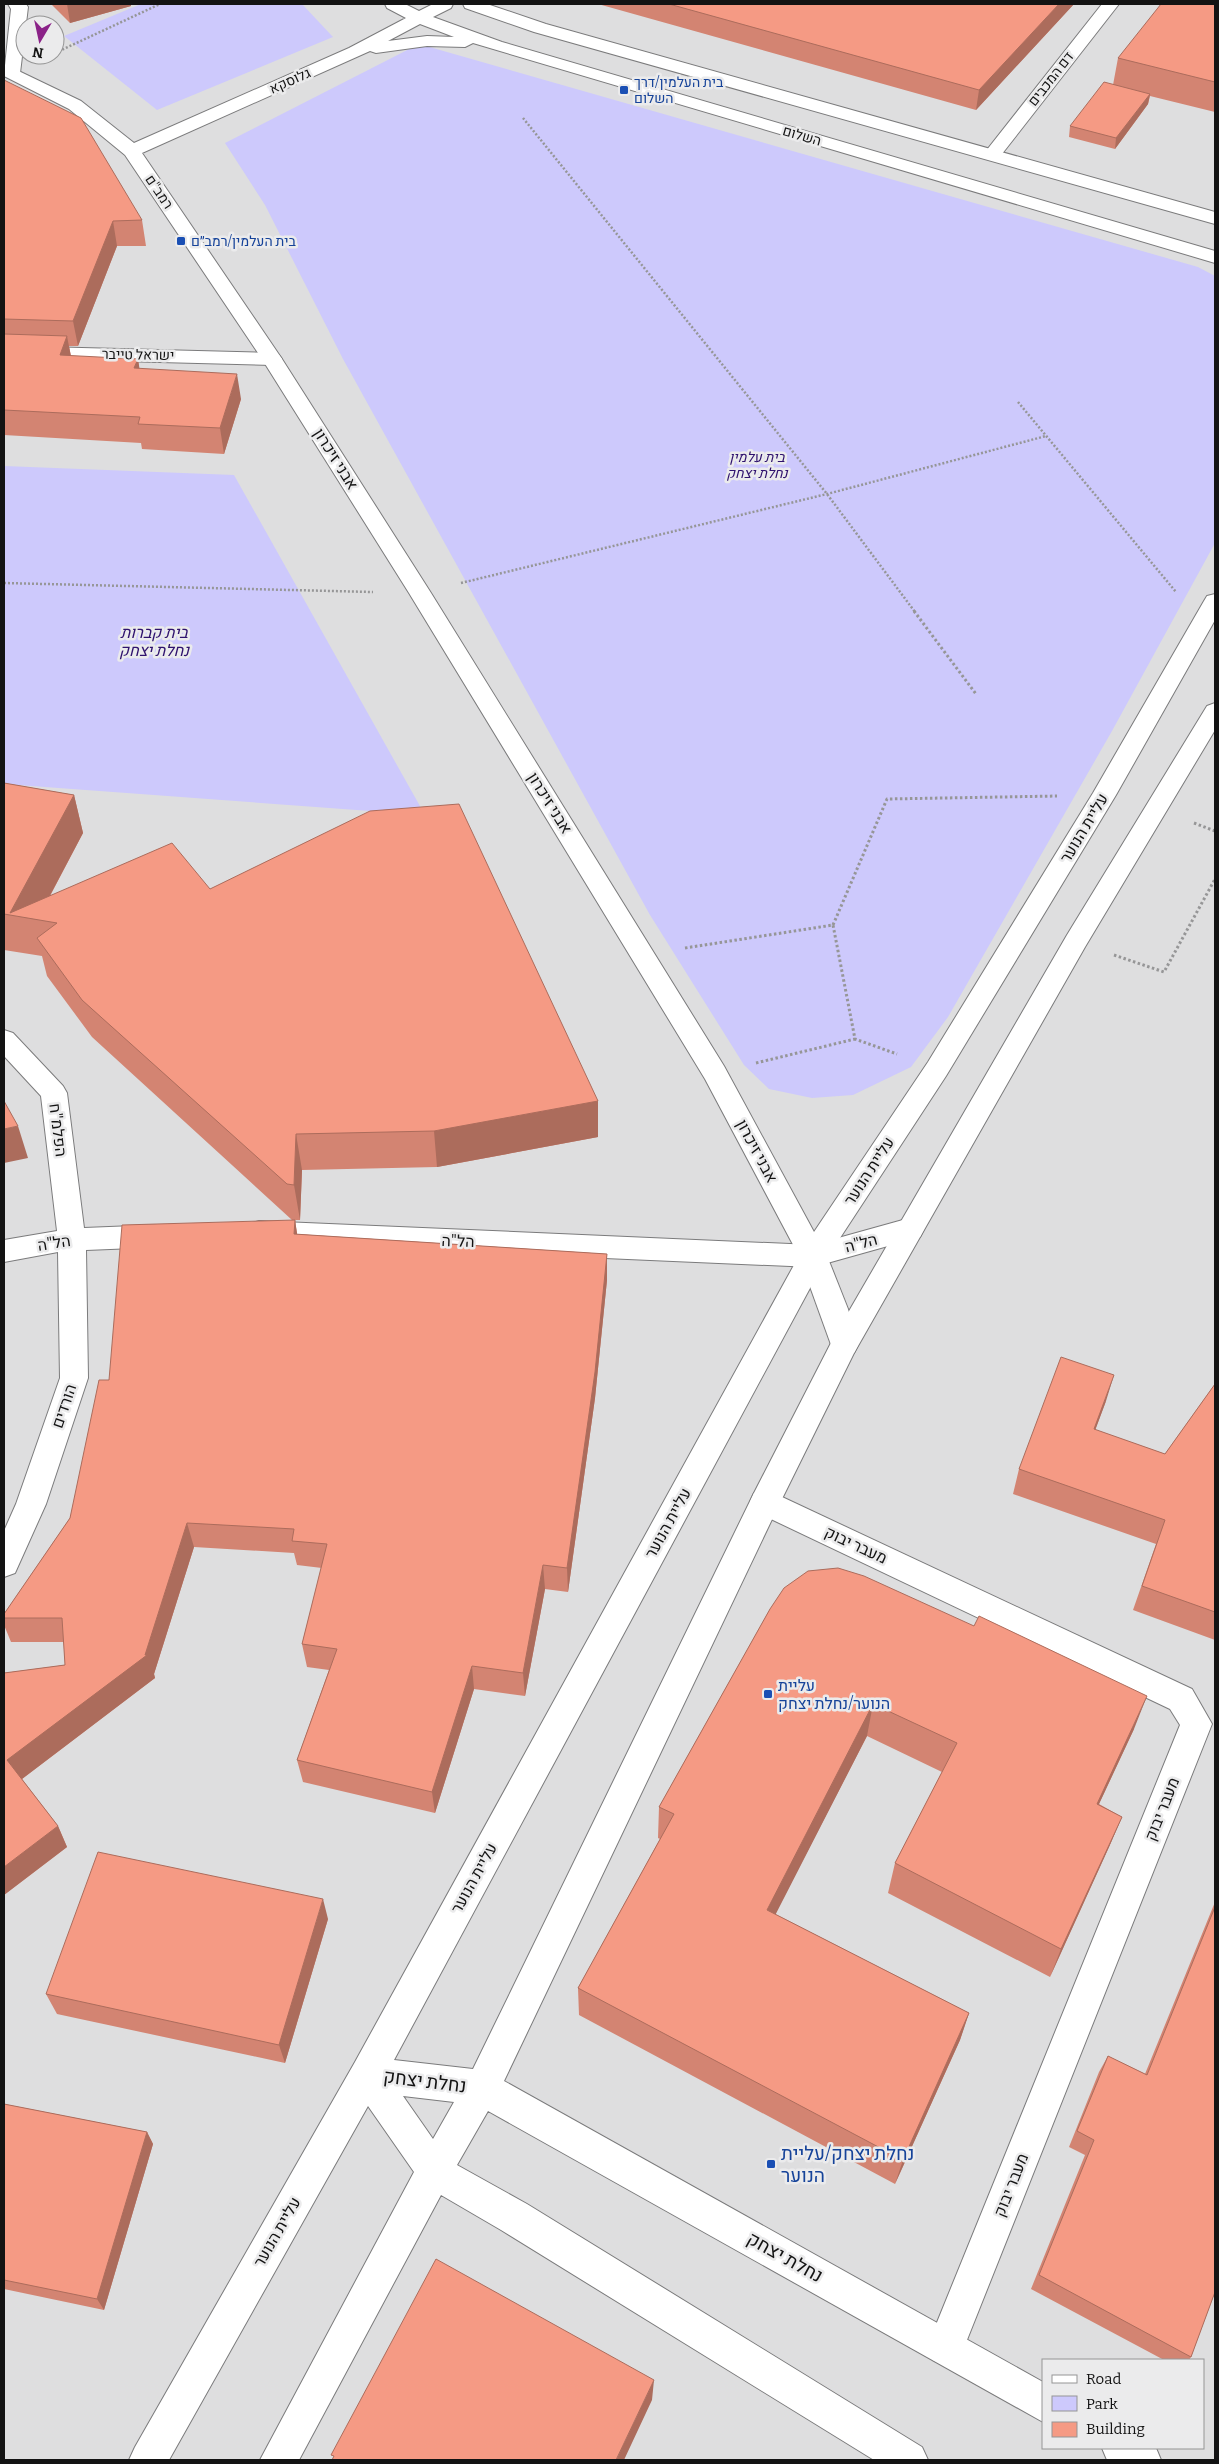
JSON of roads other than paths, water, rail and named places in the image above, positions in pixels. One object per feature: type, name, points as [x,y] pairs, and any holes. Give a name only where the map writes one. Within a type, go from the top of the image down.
[{"type":"street","points":[[7,71],[20,7],[16,4]]},
{"type":"street","name":"השלום","points":[[393,4],[419,18],[496,46],[1215,257]]},
{"type":"street","name":"גלוסקא","points":[[132,151],[355,52],[445,4]]},
{"type":"street","points":[[471,4],[540,28],[1215,218]]},
{"type":"street","name":"דם המכבים","points":[[992,155],[1110,4]]},
{"type":"street","points":[[355,52],[427,41],[454,40],[496,46]]},
{"type":"street","name":"רמב\"ם","points":[[7,71],[75,105],[132,151],[272,359]]},
{"type":"street","name":"ישראל טייבר","points":[[4,352],[272,359]]},
{"type":"street","name":"אבני זיכרון","points":[[272,359],[420,593],[715,1073],[814,1256],[834,1310],[844,1346]]},
{"type":"street","name":"עליית הנוער","points":[[148,2460],[368,2074],[814,1256],[937,1069],[1104,794],[1215,601]]},
{"type":"street","points":[[279,2460],[434,2171],[482,2088],[765,1502],[844,1346],[1076,941],[1215,711]]},
{"type":"street","name":"הפלמ\"ח","points":[[4,1040],[54,1093],[72,1239]]},
{"type":"street","name":"הל\"ה","points":[[230,1233],[270,1232],[814,1256],[910,1229]]},
{"type":"street","name":"הל\"ה","points":[[4,1251],[72,1239],[181,1235]]},
{"type":"street","name":"הורדים","points":[[4,1564],[30,1504],[74,1378],[72,1239]]},
{"type":"street","name":"מעבר יבוק","points":[[765,1502],[1181,1699],[1196,1724],[946,2347]]},
{"type":"street","name":"נחלת יצחק","points":[[368,2074],[482,2088],[1042,2402]]},
{"type":"street","name":"נחלת יצחק","points":[[368,2074],[434,2171],[514,2217],[909,2460]]},
{"type":"street","points":[[1122,2449],[1142,2460]]},
{"type":"place","name":"בית העלמין/דרך השלום","points":[[624,90]]},
{"type":"place","name":"בית העלמין/רמב״ם","points":[[181,241]]},
{"type":"place","name":"עליית הנוער/נחלת יצחק","points":[[768,1694]]},
{"type":"place","name":"נחלת יצחק/עליית הנוער","points":[[771,2164]]},
{"type":"park label","name":"בית עלמין נחלת יצחק","points":[[757,466]]},
{"type":"park label","name":"בית קברות נחלת יצחק","points":[[154,641]]}]
